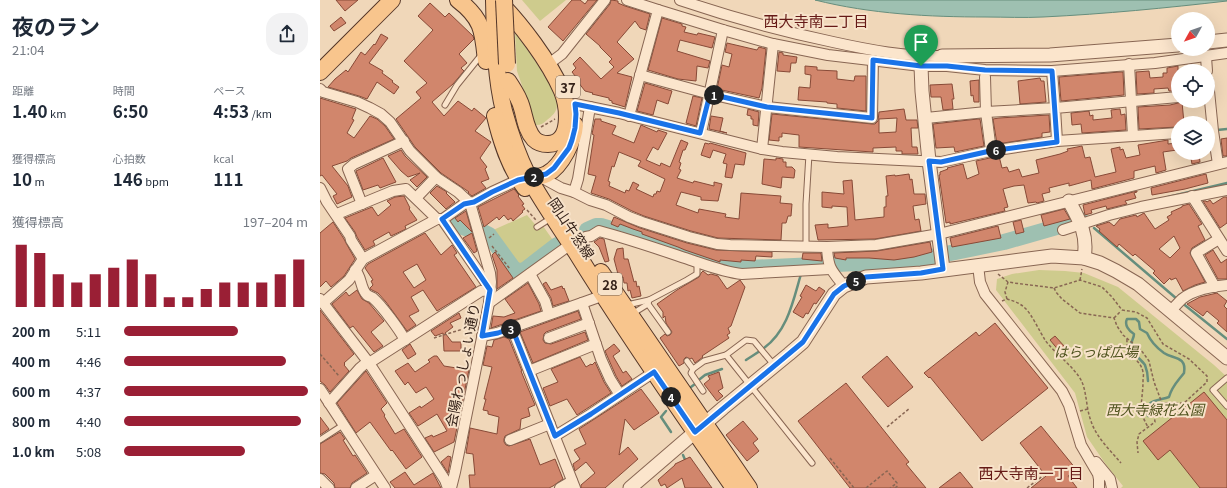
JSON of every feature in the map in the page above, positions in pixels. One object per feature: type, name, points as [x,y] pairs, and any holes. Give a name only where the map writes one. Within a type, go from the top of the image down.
[{"type":"main road","points":[[458,0],[474,15],[480,25],[483,36],[489,90],[495,118],[511,166],[529,178],[541,224],[573,244]]},
{"type":"main road","name":"岡山牛窓線","points":[[495,0],[501,63],[508,81],[517,122],[528,152],[529,178]]},
{"type":"main road","name":"37","points":[[495,0],[507,10],[532,42],[548,65],[562,91],[567,110],[567,126],[561,138],[553,144],[542,144],[535,139],[527,128],[519,100],[508,81]]},
{"type":"main road","name":"岡山牛窓線","points":[[504,0],[501,63],[498,83],[504,111],[516,148],[529,178],[555,205],[586,269],[602,292],[625,312],[654,372],[749,488]]},
{"type":"main road","name":"37","points":[[507,0],[536,34],[554,60],[569,88],[582,106],[576,114],[575,128],[569,148],[554,168],[546,174],[529,178]]},
{"type":"main road","points":[[320,72],[384,3]]},
{"type":"main road","name":"岡山牛窓線","points":[[573,244],[625,312],[699,428],[734,488]]},
{"type":"street","points":[[554,60],[562,54],[605,0]]},
{"type":"street","points":[[627,0],[773,44],[828,55],[873,60],[922,61],[942,56],[1050,55],[1171,46]]},
{"type":"street","points":[[680,0],[717,13],[805,36],[947,66],[985,70],[1052,71],[1227,54]]},
{"type":"street","points":[[629,116],[658,10]]},
{"type":"street","points":[[700,133],[710,94],[723,30]]},
{"type":"street","points":[[1215,41],[1227,40]]},
{"type":"street","points":[[762,149],[773,44]]},
{"type":"street","points":[[1206,57],[1206,64]]},
{"type":"street","points":[[640,75],[710,94],[767,107],[872,118],[873,60]]},
{"type":"street","points":[[922,61],[929,161],[943,266]]},
{"type":"street","points":[[1129,64],[1133,136]]},
{"type":"street","points":[[1052,71],[1057,142]]},
{"type":"street","points":[[986,77],[986,112],[990,151]]},
{"type":"street","points":[[320,88],[323,92],[357,102],[381,114],[390,122],[410,151],[436,177],[458,192],[470,203]]},
{"type":"street","points":[[926,118],[1171,98]]},
{"type":"street","points":[[574,192],[578,179],[582,106],[762,149],[883,160],[941,162],[990,151],[1057,142],[1171,133]]},
{"type":"street","points":[[362,204],[348,169],[354,164],[404,141]]},
{"type":"street","points":[[450,488],[369,363],[322,301],[349,280],[363,259],[440,219],[464,204],[470,203],[492,192],[529,178],[574,192],[590,200],[606,205],[636,220],[706,242],[730,245],[827,247],[876,245],[939,234],[1223,163],[1215,144]]},
{"type":"street","points":[[416,198],[436,177]]},
{"type":"street","points":[[320,188],[327,202],[337,214],[363,259]]},
{"type":"street","points":[[329,403],[363,364],[369,363],[480,291],[490,290],[440,219],[428,211],[406,189],[393,192],[337,214]]},
{"type":"street","points":[[1063,230],[1079,220],[1227,190]]},
{"type":"street","points":[[1192,196],[1227,251]]},
{"type":"street","points":[[1069,201],[1079,220],[1086,245],[1083,263]]},
{"type":"street","name":"会陽わっしょい通り","points":[[450,488],[458,458],[489,303],[490,290],[490,273],[470,203]]},
{"type":"street","points":[[489,303],[573,244],[599,231],[715,269],[742,274],[829,266]]},
{"type":"street","points":[[1214,287],[1196,253],[1219,239]]},
{"type":"street","points":[[827,247],[829,266],[844,286]]},
{"type":"street","points":[[630,488],[699,428],[803,342],[834,294],[844,286],[866,277],[915,274],[943,266],[978,265],[1052,256],[1083,263],[1100,263],[1127,276],[1138,284],[1177,305],[1227,358]]},
{"type":"street","points":[[978,265],[980,282],[985,294],[1066,398],[1079,440],[1098,474],[1099,488]]},
{"type":"street","points":[[355,270],[360,277],[364,290],[383,309],[405,340]]},
{"type":"street","points":[[530,274],[545,301],[549,314]]},
{"type":"street","points":[[1177,305],[1188,295],[1195,292],[1227,285]]},
{"type":"street","points":[[482,336],[498,333],[596,298],[602,292]]},
{"type":"street","points":[[582,303],[601,359],[610,379],[620,395]]},
{"type":"street","points":[[549,338],[589,323]]},
{"type":"street","points":[[512,328],[573,485],[560,488]]},
{"type":"street","points":[[529,371],[596,344]]},
{"type":"street","points":[[555,436],[654,372]]},
{"type":"street","points":[[320,389],[384,488]]},
{"type":"street","points":[[510,440],[550,424]]},
{"type":"street","points":[[1083,449],[1099,464],[1110,479],[1112,488]]},
{"type":"street","points":[[356,488],[376,475]]},
{"type":"street","points":[[320,479],[329,488]]},
{"type":"lane","points":[[445,105],[457,85],[484,51]]},
{"type":"lane","points":[[806,246],[806,204],[809,154]]},
{"type":"lane","points":[[625,312],[648,302],[697,274],[697,267],[699,263]]},
{"type":"lane","points":[[625,312],[648,302]]},
{"type":"lane","points":[[648,302],[668,332]]},
{"type":"lane","points":[[703,391],[691,373],[693,369],[704,361],[726,355],[746,340],[754,341],[775,366]]},
{"type":"lane","points":[[726,355],[812,463]]},
{"type":"lane","points":[[687,361],[693,369]]},
{"type":"lane","points":[[1227,378],[1213,390],[1227,406]]},
{"type":"lane","points":[[320,440],[343,425]]},
{"type":"path","points":[[540,128],[556,117]]},
{"type":"path","points":[[527,210],[541,224]]},
{"type":"path","points":[[488,239],[494,234]]},
{"type":"path","points":[[492,245],[510,269]]},
{"type":"path","points":[[1080,280],[1083,263]]},
{"type":"path","points":[[997,272],[1008,282],[1054,288],[1080,280],[1102,287],[1122,310],[1136,312],[1147,318],[1163,344],[1189,359],[1208,376],[1206,382],[1184,403],[1162,403]]},
{"type":"path","points":[[1007,299],[1005,292],[1008,282]]},
{"type":"path","points":[[1054,288],[1062,299],[1080,313],[1114,318]]},
{"type":"path","points":[[1000,302],[1007,299],[1016,302],[1027,309],[1046,342],[1082,380],[1091,422],[1098,436],[1121,463]]},
{"type":"path","points":[[1114,318],[1122,310]]},
{"type":"path","points":[[1114,318],[1117,326],[1128,339],[1142,350],[1149,361],[1154,382],[1162,403]]},
{"type":"path","points":[[434,338],[485,321]]},
{"type":"path","points":[[1128,339],[1128,351],[1140,365],[1143,372],[1141,413],[1148,427]]},
{"type":"path","points":[[320,354],[346,384]]},
{"type":"path","points":[[1138,453],[1137,442],[1139,434],[1155,422],[1154,415],[1162,403]]},
{"type":"path","points":[[887,426],[910,408]]},
{"type":"path","points":[[1077,411],[1088,409]]},
{"type":"path","points":[[1087,424],[1091,422]]},
{"type":"path","points":[[830,458],[854,488]]},
{"type":"path","points":[[866,488],[887,471],[897,483],[890,488]]},
{"type":"path","points":[[1027,488],[1044,474]]},
{"type":"path","points":[[895,488],[900,487]]},
{"type":"green space","points":[[522,0],[566,0],[540,21]]},
{"type":"green space","points":[[515,33],[540,68],[556,98],[557,107],[555,112],[545,122],[539,125],[536,125],[531,118],[527,100],[517,71]]},
{"type":"green space","points":[[527,215],[539,229],[543,226],[555,243],[522,268],[491,231]]},
{"type":"green space","name":"西大寺緑花公園","points":[[1039,270],[1084,273],[1118,287],[1227,377],[1227,488],[1121,488],[1123,486],[1087,437],[1075,393],[996,290],[997,279],[1012,274]]},
{"type":"shaded area","points":[[815,0],[1227,1],[1066,16],[1022,17],[900,14],[857,9]]},
{"type":"building","points":[[336,0],[358,0],[345,11]]},
{"type":"building","points":[[572,0],[580,0],[585,4],[588,0],[597,0],[563,41],[548,27]]},
{"type":"building","points":[[611,0],[618,1],[618,3],[625,6],[650,14],[646,30],[640,28],[635,21],[617,42],[634,59],[617,73],[632,77],[625,107],[612,103],[609,98],[585,91],[572,72],[576,68],[573,64],[580,57],[601,79],[614,67],[609,62],[612,59],[586,34],[610,4]]},
{"type":"building","points":[[430,3],[445,17],[449,13],[473,36],[474,39],[459,54],[467,63],[461,68],[464,71],[453,84],[432,102],[444,116],[458,101],[472,111],[474,108],[486,118],[475,131],[491,142],[480,158],[487,167],[485,169],[489,179],[481,182],[486,188],[472,196],[468,193],[469,192],[441,173],[415,147],[396,119],[421,98],[416,92],[427,83],[404,61],[433,30],[418,16]]},
{"type":"building","points":[[341,17],[346,23],[334,31],[330,26]]},
{"type":"building","points":[[662,18],[682,24],[682,26],[686,27],[684,32],[697,35],[698,33],[715,37],[712,48],[680,40],[677,51],[710,61],[708,68],[697,66],[696,81],[678,79],[648,70]]},
{"type":"building","points":[[381,34],[388,38],[369,63],[383,71],[382,73],[399,87],[394,94],[377,82],[367,99],[328,87],[346,70],[348,72],[361,52],[365,55],[374,44],[375,45]]},
{"type":"building","points":[[727,43],[757,50],[759,47],[766,49],[762,88],[759,98],[717,89],[722,65],[729,67],[732,54],[725,52]]},
{"type":"building","points":[[779,52],[783,53],[783,55],[797,57],[796,63],[791,63],[790,72],[777,71]]},
{"type":"building","points":[[805,66],[817,67],[817,70],[837,71],[837,79],[854,81],[855,76],[866,76],[866,111],[837,108],[837,104],[827,102],[798,100],[799,87],[810,88],[811,75],[805,74]]},
{"type":"building","points":[[1171,67],[1171,91],[1169,91],[1168,88],[1154,89],[1154,93],[1137,94],[1136,72],[1149,71],[1150,78],[1163,77],[1163,73],[1167,73],[1167,68]]},
{"type":"building","points":[[1123,72],[1124,95],[1061,101],[1059,77]]},
{"type":"building","points":[[1040,78],[1041,81],[1044,81],[1046,102],[1020,104],[1018,81]]},
{"type":"building","points":[[979,80],[979,102],[974,102],[973,95],[971,96],[970,81]]},
{"type":"building","points":[[645,83],[672,91],[668,104],[657,100],[653,115],[637,111]]},
{"type":"building","points":[[952,84],[954,99],[952,99],[953,109],[943,110],[941,97],[931,97],[930,85]]},
{"type":"building","points":[[693,96],[702,98],[696,126],[686,123]]},
{"type":"building","points":[[320,98],[356,109],[352,119],[354,120],[347,133],[354,138],[370,116],[377,119],[385,126],[394,139],[347,161],[332,166],[348,186],[352,197],[337,204],[333,196],[337,194],[322,175],[320,176]]},
{"type":"building","points":[[1170,105],[1171,108],[1183,108],[1183,116],[1171,116],[1171,127],[1139,129],[1138,107]]},
{"type":"building","points":[[748,109],[759,112],[758,126],[753,125],[753,119],[751,119],[751,116],[747,115]]},
{"type":"building","points":[[904,109],[906,120],[917,120],[918,128],[911,128],[912,147],[917,147],[918,154],[902,154],[902,151],[896,151],[896,147],[873,148],[873,152],[799,147],[799,135],[782,133],[782,137],[779,137],[779,141],[769,140],[772,114],[875,124],[878,121],[879,112]],"holes":[[[897,118],[896,132],[879,133],[879,119]]]},
{"type":"building","points":[[1120,109],[1121,115],[1125,114],[1126,130],[1082,133],[1081,124],[1072,125],[1071,113],[1089,111],[1090,116],[1093,115],[1093,120],[1112,118],[1111,110]]},
{"type":"building","points":[[1049,115],[1050,132],[1042,133],[1042,137],[997,144],[993,119]]},
{"type":"building","points":[[711,116],[723,118],[720,131],[727,133],[709,129]]},
{"type":"building","points":[[595,119],[601,119],[601,121],[616,126],[612,134],[634,143],[641,125],[657,132],[658,130],[667,133],[658,150],[653,147],[646,160],[660,166],[661,163],[670,167],[681,140],[688,143],[685,150],[683,150],[679,162],[681,163],[679,169],[681,170],[677,178],[693,183],[694,181],[714,186],[714,182],[722,184],[718,201],[701,200],[701,197],[681,192],[676,205],[698,213],[699,209],[726,214],[725,217],[739,219],[741,193],[781,196],[780,203],[792,204],[791,216],[788,216],[786,223],[782,223],[781,240],[718,238],[644,216],[609,199],[591,193],[596,176],[588,174],[594,135],[592,134]],"holes":[[[619,152],[641,161],[638,166],[665,179],[660,192],[657,191],[653,197],[636,189],[639,185],[633,182],[629,191],[626,190],[625,193],[609,186],[610,182],[608,181],[612,166],[614,167]]]},
{"type":"building","points":[[980,119],[984,146],[955,152],[954,147],[936,148],[933,124]]},
{"type":"building","points":[[1227,138],[1227,156],[1223,156],[1221,139]]},
{"type":"building","points":[[1168,140],[1168,144],[1171,144],[1171,151],[1163,152],[1166,170],[1156,173],[1155,166],[1134,171],[1134,178],[1092,189],[1091,180],[1069,186],[1069,183],[1049,188],[1050,192],[1042,194],[1044,201],[1037,203],[1028,203],[1024,185],[1014,186],[1003,189],[1008,207],[1004,208],[1005,211],[950,224],[950,222],[946,223],[939,175],[940,172],[948,169],[947,168],[963,164],[967,179],[979,174],[976,161],[999,156],[1002,168],[1007,167],[1009,172],[1019,169],[1022,177],[1039,173],[1036,160],[1060,154],[1068,151],[1067,149],[1082,146],[1085,158],[1090,157],[1095,177],[1116,172],[1111,149],[1120,147],[1120,150],[1123,149],[1126,158],[1140,155],[1138,145]]},
{"type":"building","points":[[705,143],[746,153],[744,165],[735,164],[732,178],[725,177],[727,164],[723,163],[726,154],[713,150],[710,158],[701,155]]},
{"type":"building","points":[[401,150],[405,156],[427,177],[417,187],[410,180],[420,173],[408,177],[388,156]]},
{"type":"building","points":[[383,158],[396,182],[380,188],[378,185],[363,190],[356,171]]},
{"type":"building","points":[[776,158],[783,159],[783,162],[786,162],[786,167],[792,167],[795,170],[794,178],[782,177],[781,188],[762,184],[764,159],[776,160]]},
{"type":"building","points":[[1191,160],[1200,160],[1200,162],[1192,164]]},
{"type":"building","points":[[909,174],[910,180],[912,179],[914,194],[925,194],[926,204],[913,206],[915,220],[919,219],[921,231],[875,239],[818,240],[815,225],[828,224],[828,228],[848,226],[847,207],[822,207],[822,192],[844,194],[843,181],[852,180],[855,220],[884,217],[886,196],[888,196],[886,176]]},
{"type":"building","points":[[1206,174],[1208,183],[1152,195],[1151,188]]},
{"type":"building","points":[[437,186],[447,192],[446,193],[455,202],[446,209],[430,193]]},
{"type":"building","points":[[514,189],[524,204],[522,205],[525,209],[522,211],[523,212],[513,221],[511,218],[508,220],[504,215],[499,220],[497,217],[484,227],[478,207]]},
{"type":"building","points":[[1137,191],[1134,193],[1136,198],[1125,201],[1127,204],[1107,209],[1106,206],[1091,210],[1092,213],[1085,215],[1083,205]]},
{"type":"building","points":[[404,196],[410,208],[409,209],[417,220],[405,226],[406,229],[391,236],[389,232],[373,241],[375,245],[365,250],[345,218],[372,207],[378,216],[391,205],[387,201],[395,197]]},
{"type":"building","points":[[1224,197],[1227,197],[1227,223],[1220,228],[1203,201],[1207,202],[1210,200],[1213,204]]},
{"type":"building","points":[[1189,204],[1202,224],[1198,226],[1205,240],[1192,248],[1190,253],[1205,282],[1183,291],[1176,278],[1171,280],[1170,278],[1164,284],[1153,273],[1155,271],[1135,254],[1133,256],[1119,244],[1117,247],[1099,231],[1100,229],[1096,226],[1109,222],[1114,226],[1120,219],[1136,215],[1137,217],[1144,213],[1155,229],[1169,220],[1167,217],[1172,214],[1171,212]],"holes":[[[1174,236],[1180,248],[1170,258],[1159,249]]]},
{"type":"building","points":[[1064,209],[1070,219],[1044,226],[1041,215]]},
{"type":"building","points":[[466,211],[472,232],[460,220],[458,222],[455,218]]},
{"type":"building","points":[[614,217],[640,228],[687,243],[716,250],[772,252],[772,257],[756,256],[755,261],[741,260],[741,262],[720,260],[720,262],[642,234],[642,232],[620,224],[618,227],[611,224]]},
{"type":"building","points":[[1021,220],[1024,232],[1016,234],[1013,222]]},
{"type":"building","points":[[333,222],[355,259],[344,276],[331,287],[326,281],[320,287],[320,233]]},
{"type":"building","points":[[998,226],[1001,238],[952,247],[950,238]]},
{"type":"building","points":[[425,233],[441,255],[452,245],[457,253],[454,255],[476,287],[437,311],[423,290],[411,297],[419,311],[409,316],[416,325],[407,331],[386,302],[378,293],[370,289],[373,285],[371,281],[373,280],[365,268],[368,264]],"holes":[[[417,264],[426,280],[414,288],[403,272]]]},
{"type":"building","points":[[472,233],[477,251],[474,253],[463,238]]},
{"type":"building","points":[[600,238],[604,239],[609,261],[605,262],[599,247],[594,242]]},
{"type":"building","points":[[930,242],[932,252],[894,260],[846,258],[846,260],[835,258],[834,253],[877,251]]},
{"type":"building","points":[[623,248],[624,259],[628,259],[634,282],[636,281],[637,287],[639,286],[641,296],[632,298],[630,290],[628,291],[627,283],[624,283],[623,277],[619,278],[614,259],[617,249]]},
{"type":"building","points":[[1213,250],[1221,263],[1227,259],[1227,279],[1218,279],[1205,255]]},
{"type":"building","points":[[495,252],[513,278],[497,289],[497,270],[492,255]]},
{"type":"building","points":[[803,253],[821,253],[822,261],[802,259]]},
{"type":"building","points":[[703,271],[708,275],[711,274],[718,276],[727,289],[740,280],[745,287],[731,326],[728,328],[730,333],[727,335],[729,338],[702,356],[703,357],[695,363],[692,358],[690,359],[686,357],[684,359],[684,363],[679,366],[660,338],[665,334],[667,336],[670,335],[672,332],[666,323],[665,316],[663,318],[663,312],[657,304],[699,277]]},
{"type":"building","points":[[546,282],[551,290],[562,286],[569,301],[553,306],[551,298],[543,284]]},
{"type":"building","points":[[528,283],[541,311],[491,328],[493,316],[504,317],[515,313],[505,299]]},
{"type":"building","points":[[806,285],[816,291],[819,287],[825,291],[816,304],[814,303],[808,314],[806,313],[803,318],[793,312],[802,297],[800,296]]},
{"type":"building","points":[[357,290],[362,299],[369,303],[384,321],[371,332],[383,346],[374,352],[353,326],[350,328],[332,304],[346,292],[349,296]]},
{"type":"building","points":[[1217,293],[1227,301],[1224,306],[1227,309],[1227,332],[1217,323],[1219,321],[1207,311],[1203,316],[1187,304],[1200,297]]},
{"type":"building","points":[[320,310],[354,354],[344,363],[349,371],[330,392],[320,381]]},
{"type":"building","points":[[578,311],[581,319],[546,332],[543,340],[545,343],[551,344],[585,332],[588,340],[533,363],[520,332]]},
{"type":"building","points":[[459,313],[461,318],[450,323],[453,327],[445,333],[452,342],[461,342],[461,351],[444,351],[443,333],[435,336],[431,331]]},
{"type":"building","points":[[995,323],[1048,388],[982,441],[930,377],[929,378],[924,373],[976,332],[979,336]]},
{"type":"building","points":[[1055,336],[1065,347],[1060,352],[1050,340]]},
{"type":"building","points":[[504,337],[509,339],[535,405],[528,408],[530,416],[521,419],[520,429],[505,436],[504,442],[509,446],[530,439],[540,465],[555,459],[563,479],[549,488],[470,488],[469,475],[475,475],[473,454],[466,453],[470,428],[497,434],[499,417],[488,414],[488,411],[483,410],[486,399],[484,399],[492,367],[483,365],[487,346],[492,347],[494,340]]},
{"type":"building","points":[[410,344],[416,354],[408,359],[402,350]]},
{"type":"building","points":[[614,344],[620,351],[613,356],[623,373],[626,371],[632,379],[622,386],[605,351]]},
{"type":"building","points":[[434,356],[437,356],[444,366],[469,370],[454,442],[434,452],[425,438],[432,435],[433,437],[447,431],[437,414],[418,426],[409,413],[420,406],[421,408],[434,399],[426,387],[416,393],[408,382],[405,385],[395,371],[408,363],[415,372],[430,362],[428,360]]},
{"type":"building","points":[[887,356],[913,387],[888,407],[862,377]]},
{"type":"building","points":[[580,357],[586,367],[595,362],[611,393],[577,415],[567,399],[550,406],[543,388],[558,382],[551,369]]},
{"type":"building","points":[[366,371],[387,403],[381,409],[395,434],[404,429],[422,457],[406,469],[370,422],[356,433],[337,403]]},
{"type":"building","points":[[719,372],[723,388],[718,391],[723,396],[717,401],[704,384],[710,379],[708,376]]},
{"type":"building","points":[[846,383],[909,462],[906,464],[926,488],[850,488],[798,421]]},
{"type":"building","points":[[641,389],[659,413],[634,430],[625,419],[619,455],[628,447],[638,459],[605,488],[581,488],[581,485],[595,473],[586,462],[575,471],[573,464],[580,459],[574,450],[586,444],[579,429]]},
{"type":"building","points":[[1204,392],[1227,420],[1227,488],[1200,488],[1170,450],[1158,460],[1143,441]]},
{"type":"building","points":[[320,417],[329,429],[320,435]]},
{"type":"building","points":[[743,421],[758,439],[753,443],[759,451],[747,461],[726,435]]},
{"type":"building","points":[[1041,426],[1076,469],[1068,476],[1077,488],[1031,488],[1046,476],[1020,443]]},
{"type":"building","points":[[340,432],[353,456],[355,455],[367,473],[352,483],[350,488],[335,488],[334,483],[325,474],[320,473],[320,444]]},
{"type":"building","points":[[448,456],[451,457],[448,473],[441,462]]},
{"type":"building","points":[[690,457],[712,488],[685,488],[682,478],[667,488],[665,484],[661,486],[658,480],[675,464]]},
{"type":"building","points":[[405,472],[414,485],[433,473],[441,488],[395,488],[390,482]]},
{"type":"building","points":[[960,472],[973,488],[939,488]]},
{"type":"waterway","points":[[1217,130],[1227,129]]},
{"type":"waterway","points":[[1168,197],[1227,183]]},
{"type":"waterway","points":[[448,219],[459,226],[474,231]]},
{"type":"waterway","points":[[587,230],[596,226],[601,226],[664,245],[716,265],[750,268],[858,263],[897,264],[1004,242],[1081,220]]},
{"type":"waterway","points":[[1094,228],[1177,299]]},
{"type":"waterway","points":[[483,232],[489,235],[513,268],[519,272],[526,269],[557,245]]},
{"type":"waterway","points":[[746,360],[764,348],[779,333],[792,305],[801,274]]},
{"type":"waterway","points":[[1181,302],[1227,339]]},
{"type":"waterway","points":[[1148,381],[1145,365],[1132,350],[1131,344],[1134,334],[1128,328],[1126,323],[1127,319],[1136,319],[1139,322],[1140,329],[1147,333],[1156,346],[1164,353],[1181,361],[1184,368],[1184,373],[1173,387],[1169,397],[1149,404],[1147,407],[1148,416]]},
{"type":"waterway","points":[[700,379],[705,375],[722,369]]},
{"type":"waterway","points":[[691,387],[695,384]]},
{"type":"waterway","points":[[666,411],[661,417],[671,432]]},
{"type":"waterway","points":[[683,455],[686,462]]},
{"type":"district","name":"西大寺南二丁目","points":[[816,20]]},
{"type":"district","name":"西大寺南一丁目","points":[[1031,472]]},
{"type":"route","points":[[873,60],[921,66],[947,66],[985,70],[1052,71],[1057,142],[990,151],[941,162],[929,161],[943,269],[904,275],[866,277],[844,286],[834,294],[803,342],[695,432],[654,372],[555,436],[512,328],[498,333],[482,336],[489,303],[490,290],[442,219],[464,204],[474,202],[518,180],[546,174],[554,168],[569,148],[572,140],[575,128],[575,104],[700,133],[710,94],[767,107],[872,118],[873,60]]},
{"type":"park label","name":"はらっぱ広場","points":[[1096,351]]}]
